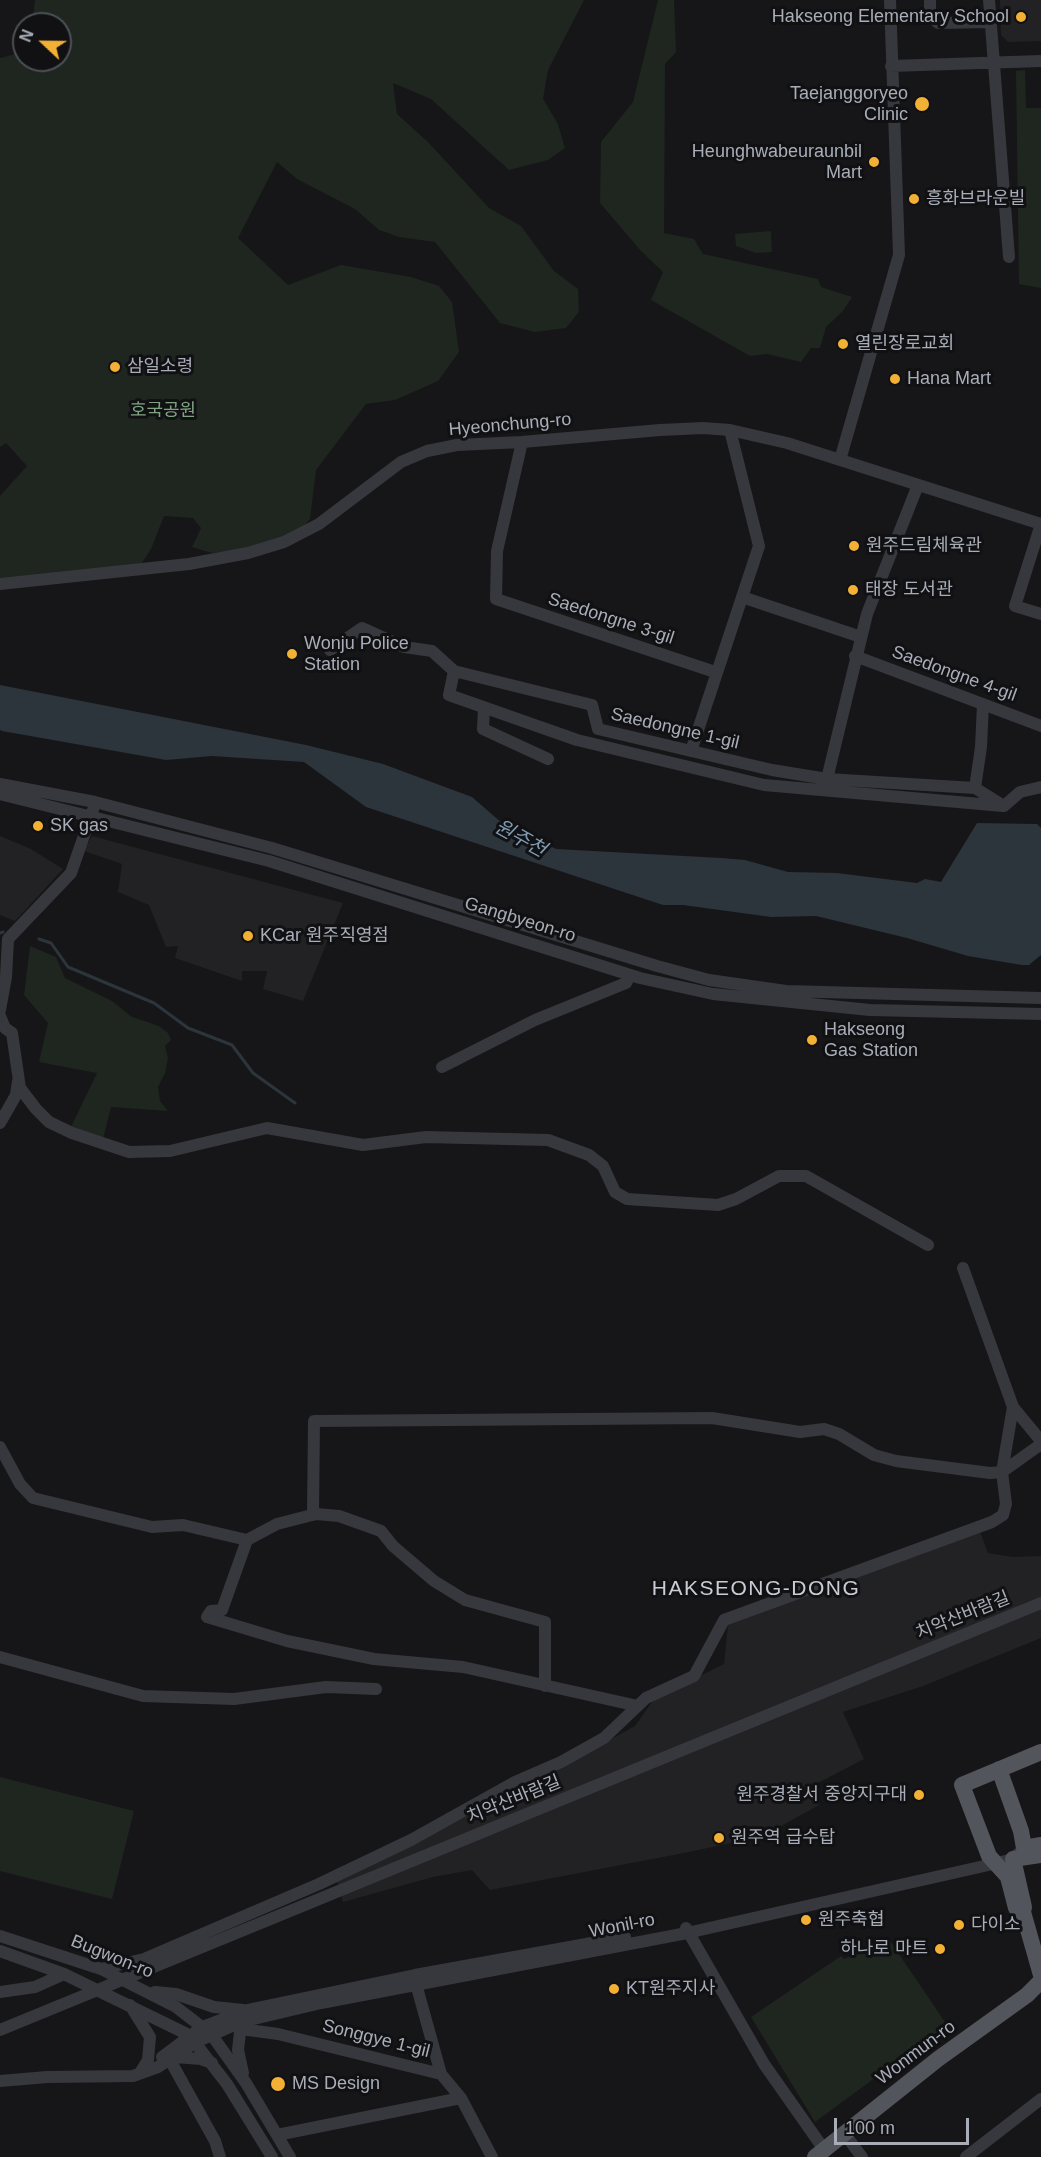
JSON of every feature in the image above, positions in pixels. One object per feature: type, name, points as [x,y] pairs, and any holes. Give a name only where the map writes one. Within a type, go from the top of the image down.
[{"type":"main road","points":[[1023,1912],[1016,1908],[1008,1877],[991,1860],[962,1785],[1041,1752]]},
{"type":"main road","points":[[999,1769],[1021,1831],[1018,1853],[1023,1912],[1041,1975]]},
{"type":"main road","points":[[1018,1853],[1041,1845]]},
{"type":"main road","points":[[1018,1853],[1041,1855]]},
{"type":"main road","name":"Wonmun-ro","points":[[819,2152],[938,2059],[1027,1995],[1041,1980]]},
{"type":"street","points":[[840,459],[857,410],[899,255],[890,0]]},
{"type":"street","points":[[930,0],[930,16],[938,23],[990,22]]},
{"type":"street","points":[[989,0],[1009,257]]},
{"type":"street","points":[[891,66],[1041,61]]},
{"type":"street","name":"Hyeonchung-ro","points":[[0,584],[189,564],[248,553],[284,542],[319,524],[392,468],[427,451],[457,445],[703,428],[729,430],[787,443],[1041,524],[1015,606],[1041,614]]},
{"type":"street","points":[[691,751],[759,546],[729,430]]},
{"type":"street","name":"Saedongne 3-gil","points":[[522,442],[497,551],[496,599],[716,672]]},
{"type":"street","points":[[827,779],[867,614],[918,484]]},
{"type":"street","points":[[742,597],[861,637]]},
{"type":"street","name":"Saedongne 1-gil","points":[[330,650],[362,628],[404,647],[432,651],[454,670],[592,705],[598,729],[772,770],[827,779],[975,788],[1004,806]]},
{"type":"street","name":"Saedongne 4-gil","points":[[855,656],[1041,726]]},
{"type":"street","points":[[454,670],[449,695],[484,708],[577,740],[764,785],[1004,806],[1020,792],[1041,787]]},
{"type":"street","points":[[975,788],[981,747],[982,704]]},
{"type":"street","points":[[484,708],[483,729],[548,759]]},
{"type":"street","name":"Gangbyeon-ro","points":[[0,784],[95,802],[272,848],[708,980],[786,990],[1041,998]]},
{"type":"street","name":"Gangbyeon-ro","points":[[0,794],[269,861],[630,975],[713,994],[789,1004],[870,1010],[1041,1014]]},
{"type":"street","points":[[0,1010],[6,977],[8,939],[23,920],[71,873],[95,802]]},
{"type":"street","points":[[442,1067],[535,1020],[626,983],[630,975]]},
{"type":"street","points":[[0,1016],[3,1028],[12,1033],[20,1088],[49,1122],[101,1144],[129,1152],[170,1151],[267,1128],[363,1145],[426,1137],[548,1140],[589,1155],[603,1167],[615,1192],[627,1199],[718,1205],[736,1199],[779,1176],[806,1176],[928,1245]]},
{"type":"street","points":[[0,1123],[16,1095],[19,1078]]},
{"type":"street","points":[[313,1515],[314,1420],[712,1418],[800,1432],[824,1429],[839,1434],[874,1455],[896,1461],[983,1472],[1002,1472],[1041,1443],[1013,1407],[963,1268]]},
{"type":"street","points":[[101,1969],[144,1959],[319,1884],[411,1840],[515,1782],[561,1762],[604,1738],[646,1698],[694,1676],[724,1620],[1003,1515],[1006,1504],[1002,1472],[1013,1407]]},
{"type":"street","points":[[0,1447],[20,1484],[33,1498],[152,1527],[191,1526],[247,1540],[277,1524],[313,1515],[339,1516],[381,1531],[393,1546],[434,1581],[465,1600],[511,1615],[545,1622],[545,1686]]},
{"type":"street","points":[[247,1540],[222,1610],[211,1611],[207,1617],[287,1641],[352,1654],[463,1667],[638,1706]]},
{"type":"street","name":"치악산바람길","points":[[0,2030],[1041,1603]]},
{"type":"street","points":[[0,1657],[143,1696],[234,1698],[326,1687],[376,1689]]},
{"type":"street","points":[[991,1860],[1018,1853]]},
{"type":"street","name":"Wonil-ro","points":[[192,2038],[207,2030],[415,1975],[686,1930],[962,1863],[991,1860]]},
{"type":"street","name":"Wonil-ro","points":[[243,2020],[686,1930],[991,1860]]},
{"type":"street","points":[[686,1930],[764,2064],[819,2152]]},
{"type":"street","name":"Bugwon-ro","points":[[0,1936],[101,1969],[149,1991],[207,2030],[246,2083],[290,2157]]},
{"type":"street","name":"Bugwon-ro","points":[[0,1951],[64,1974],[130,2004],[192,2038],[212,2063],[272,2157]]},
{"type":"street","points":[[0,1992],[35,1987],[64,1974]]},
{"type":"street","points":[[416,1984],[441,2074]]},
{"type":"street","points":[[149,1991],[176,1994],[243,2020],[238,2050],[246,2083]]},
{"type":"street","points":[[130,2004],[150,2037],[148,2060],[137,2074]]},
{"type":"street","name":"Songgye 1-gil","points":[[243,2020],[278,2034],[441,2074],[461,2098],[492,2157]]},
{"type":"street","points":[[137,2074],[192,2038]]},
{"type":"street","points":[[0,2081],[137,2074],[173,2058],[192,2038]]},
{"type":"street","points":[[173,2058],[201,2059],[212,2063]]},
{"type":"street","points":[[173,2058],[215,2141],[220,2157]]},
{"type":"street","points":[[277,2135],[461,2098]]},
{"type":"street","points":[[966,2157],[1041,2099]]},
{"type":"street","points":[[844,2133],[862,2157]]},
{"type":"shaded area","name":"Hakseong Elementary School","points":[[1000,0],[1041,0],[1041,41],[1008,42],[1001,35]]},
{"type":"shaded area","points":[[0,836],[31,849],[63,869],[15,921],[0,915]]},
{"type":"shaded area","points":[[92,836],[343,903],[303,1001],[263,989],[267,971],[242,971],[242,981],[175,958],[178,946],[166,947],[149,905],[118,892],[122,864],[84,851]]},
{"type":"shaded area","points":[[979,1529],[988,1553],[1013,1557],[1041,1556],[1041,1638],[923,1686],[843,1712],[864,1759],[812,1786],[819,1805],[763,1836],[689,1852],[490,1890],[472,1870],[433,1877],[343,1902],[337,1881],[478,1806],[536,1781],[635,1726],[654,1699],[724,1664],[728,1625]]},
{"type":"green space","name":"호국공원","points":[[35,0],[584,0],[548,70],[543,99],[558,124],[565,148],[548,160],[509,170],[431,99],[393,83],[397,114],[428,142],[489,208],[521,226],[554,271],[578,289],[579,312],[566,328],[535,332],[500,323],[435,242],[399,237],[379,230],[355,209],[297,179],[277,162],[238,238],[288,285],[341,265],[411,277],[439,286],[452,302],[459,352],[438,381],[395,400],[366,404],[316,470],[310,519],[295,536],[262,549],[212,553],[192,547],[201,528],[193,518],[164,516],[151,549],[140,566],[0,582],[0,496],[27,466],[6,443],[0,447],[0,58],[12,55],[12,72],[72,72],[72,12],[34,12]]},
{"type":"green space","points":[[658,0],[674,0],[676,52],[665,64],[664,233],[694,239],[703,254],[818,279],[821,287],[852,297],[843,311],[826,327],[820,348],[811,348],[801,362],[767,354],[750,356],[651,300],[663,272],[641,251],[600,203],[601,142],[633,102]]},
{"type":"green space","points":[[1025,70],[1026,108],[1041,108],[1041,288],[1019,284],[1016,71]]},
{"type":"green space","points":[[771,231],[772,252],[756,253],[736,246],[735,234]]},
{"type":"green space","points":[[30,946],[56,957],[65,978],[112,1001],[132,1017],[159,1026],[168,1033],[171,1040],[165,1046],[168,1058],[165,1073],[158,1087],[160,1101],[168,1111],[111,1107],[103,1139],[71,1127],[97,1073],[39,1062],[48,1023],[24,995]]},
{"type":"green space","points":[[0,1777],[134,1811],[112,1899],[0,1871]]},
{"type":"green space","points":[[888,1938],[947,2025],[815,2122],[751,2017],[841,1956],[844,1959],[883,1943]]},
{"type":"water","name":"원주천","points":[[0,685],[306,745],[383,764],[472,797],[502,823],[556,849],[745,860],[788,872],[837,873],[917,883],[925,879],[941,882],[977,823],[1037,824],[1041,828],[1041,955],[1029,965],[1022,965],[968,956],[907,938],[816,916],[771,917],[683,905],[663,905],[366,807],[304,762],[212,756],[166,760],[2,731],[0,730]]},
{"type":"waterway","points":[[39,939],[51,943],[68,967],[154,1003],[188,1028],[232,1045],[253,1073],[295,1103]]},
{"type":"place","name":"Hakseong Elementary School","points":[[1021,17]]},
{"type":"place","name":"Taejanggoryeo Clinic","points":[[922,104]]},
{"type":"place","name":"Heunghwabeuraunbil Mart","points":[[874,162]]},
{"type":"place","name":"흥화브라운빌","points":[[914,199]]},
{"type":"place","name":"열린장로교회","points":[[843,344]]},
{"type":"place","name":"삼일소령","points":[[115,367]]},
{"type":"place","name":"Hana Mart","points":[[895,379]]},
{"type":"place","name":"원주드림체육관","points":[[854,546]]},
{"type":"place","name":"태장 도서관","points":[[853,590]]},
{"type":"place","name":"Wonju Police Station","points":[[292,654]]},
{"type":"place","name":"SK gas","points":[[38,826]]},
{"type":"place","name":"KCar 원주직영점","points":[[248,936]]},
{"type":"place","name":"Hakseong Gas Station","points":[[812,1040]]},
{"type":"place","name":"원주경찰서 중앙지구대","points":[[919,1795]]},
{"type":"place","name":"원주역 급수탑","points":[[719,1838]]},
{"type":"place","name":"원주축협","points":[[806,1920]]},
{"type":"place","name":"다이소","points":[[959,1925]]},
{"type":"place","name":"하나로 마트","points":[[940,1949]]},
{"type":"place","name":"KT원주지사","points":[[614,1989]]},
{"type":"place","name":"MS Design","points":[[278,2084]]},
{"type":"district","name":"HAKSEONG-DONG","points":[[756,1589]]}]
